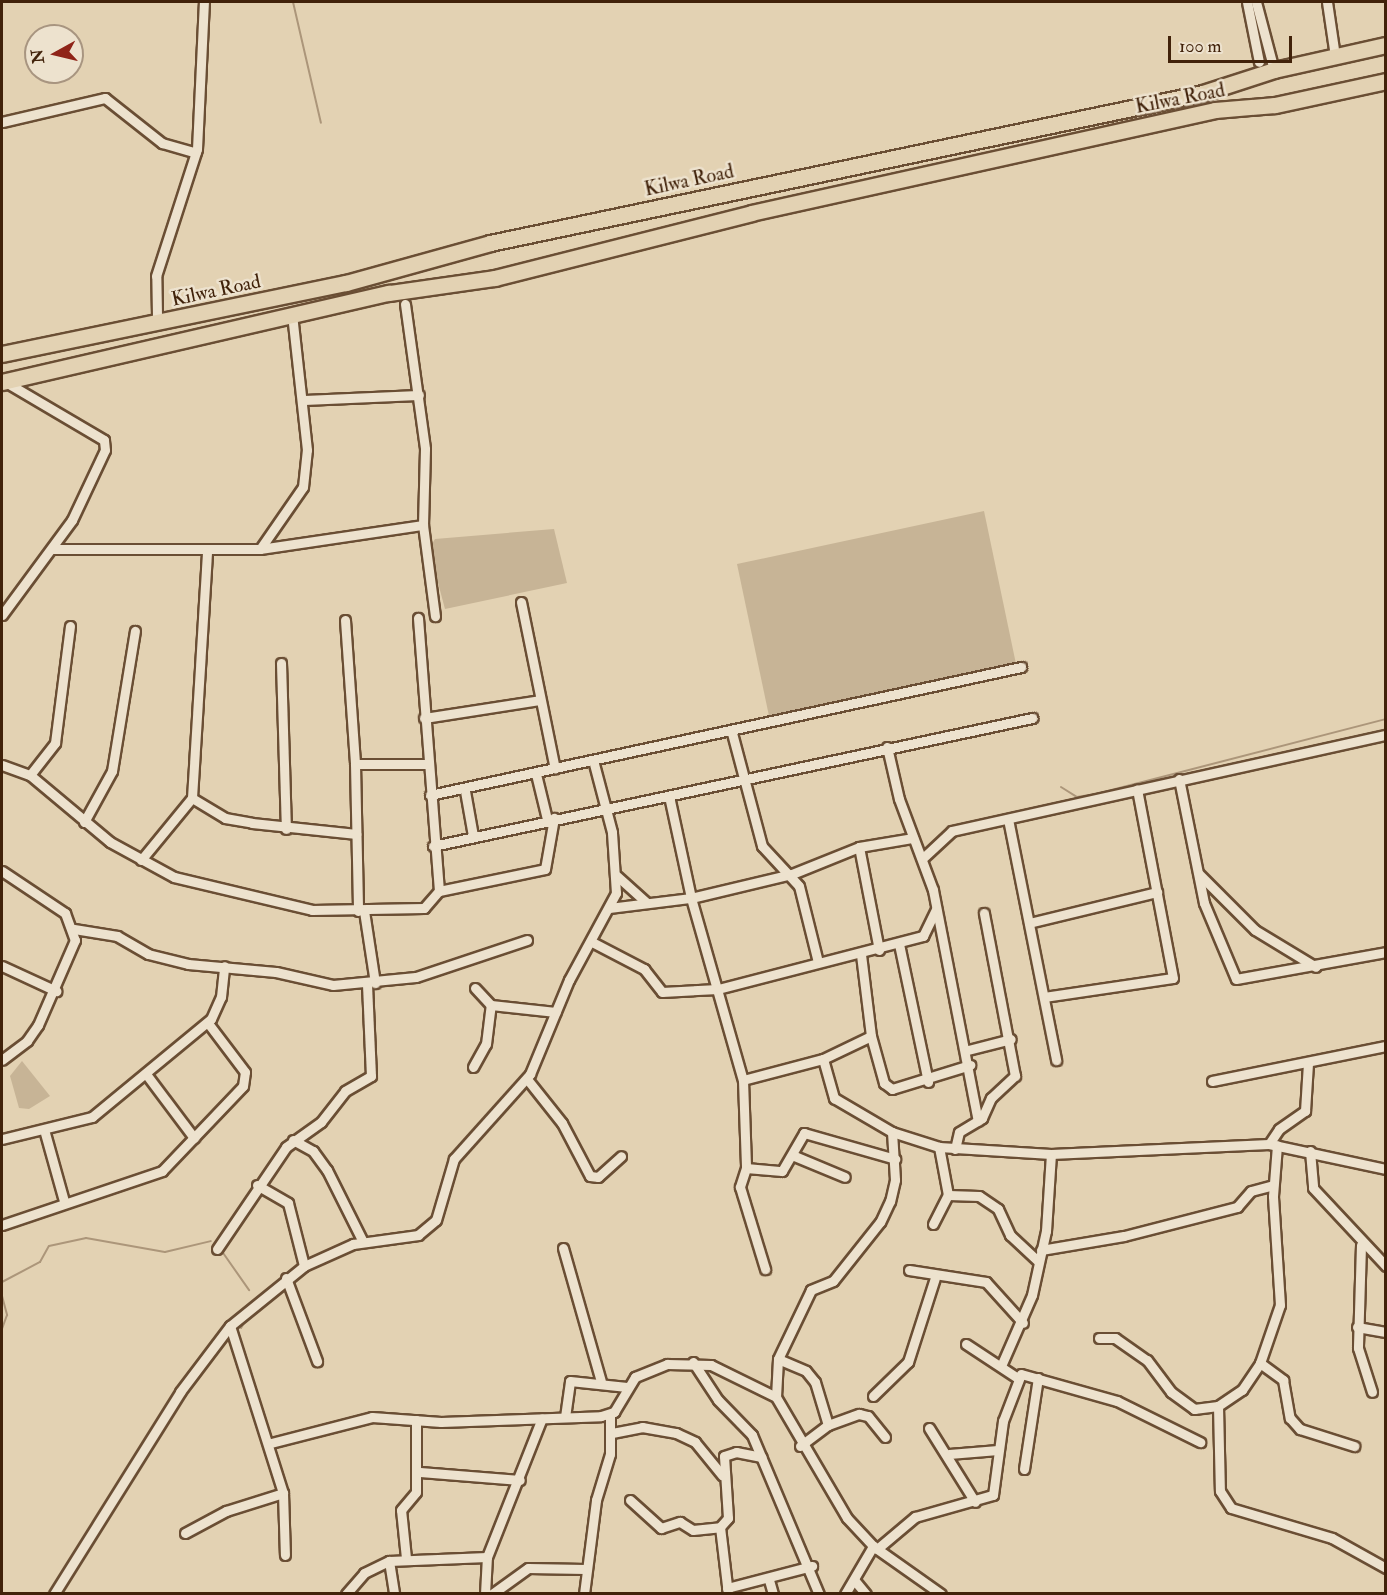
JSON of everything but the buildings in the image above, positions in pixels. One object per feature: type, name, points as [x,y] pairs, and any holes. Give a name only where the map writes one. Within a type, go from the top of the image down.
[{"type":"highway","name":"Kilwa Road","points":[[2,354],[346,283],[490,243],[1203,93],[1274,70],[1386,45]]},
{"type":"highway","name":"Kilwa Road","points":[[3,381],[292,315],[495,278],[751,213],[1215,110],[1275,105],[1386,81]]},
{"type":"street","points":[[157,315],[156,276],[196,153],[204,2]]},
{"type":"street","points":[[1247,2],[1259,62]]},
{"type":"street","points":[[1256,2],[1274,70]]},
{"type":"street","points":[[1326,2],[1335,56]]},
{"type":"street","points":[[2,122],[105,98],[162,143],[196,153]]},
{"type":"street","points":[[405,304],[425,449],[423,525],[435,616]]},
{"type":"street","points":[[260,549],[303,487],[303,400],[292,315]]},
{"type":"street","points":[[2,615],[52,549],[104,461],[105,443],[3,381]]},
{"type":"street","points":[[303,400],[419,395]]},
{"type":"street","points":[[52,549],[207,552],[260,549],[423,525]]},
{"type":"street","points":[[141,860],[192,798],[207,552]]},
{"type":"street","points":[[521,602],[555,769]]},
{"type":"street","points":[[418,618],[427,764],[439,891]]},
{"type":"street","points":[[217,1249],[257,1185],[293,1140],[321,1122],[345,1091],[371,1076],[370,983],[361,911],[356,834],[356,764],[345,620]]},
{"type":"street","points":[[30,775],[55,743],[70,626]]},
{"type":"street","points":[[84,822],[112,771],[135,632]]},
{"type":"street","points":[[281,663],[286,829]]},
{"type":"street","points":[[430,795],[465,791],[593,760],[732,733],[1021,668]]},
{"type":"street","points":[[424,717],[540,700]]},
{"type":"street","points":[[434,846],[550,819],[743,781],[887,747],[1032,718]]},
{"type":"street","points":[[732,733],[743,781],[768,858],[792,874],[805,900],[818,962]]},
{"type":"street","points":[[924,857],[955,835],[1008,819],[1179,779],[1386,735]]},
{"type":"street","points":[[887,747],[913,838],[924,857],[968,1050],[978,1121]]},
{"type":"street","points":[[54,1593],[180,1392],[230,1326],[286,1278],[304,1266],[363,1242],[428,1229],[444,1202],[454,1160],[527,1079],[556,1012],[609,908],[617,876],[605,809],[593,760]]},
{"type":"street","points":[[356,764],[427,764]]},
{"type":"street","points":[[2,765],[30,775],[84,822],[141,860],[174,877],[250,899],[312,910],[361,911],[424,908],[439,891],[545,869],[550,819],[536,774]]},
{"type":"street","points":[[1179,779],[1213,933],[1236,979],[1316,967],[1386,952]]},
{"type":"street","points":[[1044,997],[1173,978],[1137,789]]},
{"type":"street","points":[[465,791],[472,836]]},
{"type":"street","points":[[669,796],[691,898],[743,1080],[746,1168],[740,1187],[743,1206],[765,1269]]},
{"type":"street","points":[[192,798],[225,818],[286,829],[356,834]]},
{"type":"street","points":[[1008,819],[1056,1060]]},
{"type":"street","points":[[609,908],[691,898],[792,874],[859,847],[913,838]]},
{"type":"street","points":[[859,847],[879,950]]},
{"type":"street","points":[[2,871],[65,913],[74,929],[73,954],[56,991],[27,1041],[2,1060]]},
{"type":"street","points":[[1198,872],[1255,930],[1316,967]]},
{"type":"street","points":[[617,876],[646,902]]},
{"type":"street","points":[[1029,923],[1157,892]]},
{"type":"street","points":[[592,942],[644,969],[662,992],[718,989],[818,962],[861,955],[923,936],[936,909]]},
{"type":"street","points":[[954,1149],[959,1132],[978,1121],[991,1098],[1015,1076],[1011,1039],[984,913]]},
{"type":"street","points":[[74,929],[117,936],[159,957],[276,972],[310,984],[370,983],[440,971],[469,956],[527,940]]},
{"type":"street","points":[[899,944],[928,1082]]},
{"type":"street","points":[[861,955],[871,1036],[884,1083],[892,1089],[928,1082],[970,1065]]},
{"type":"street","points":[[2,966],[56,991]]},
{"type":"street","points":[[2,1139],[45,1133],[83,1123],[146,1074],[208,1023],[222,997],[224,966]]},
{"type":"street","points":[[475,988],[491,1005],[556,1012]]},
{"type":"street","points":[[473,1067],[486,1044],[491,1005]]},
{"type":"street","points":[[2,1225],[64,1201],[146,1180],[194,1138],[245,1079],[240,1064],[208,1023]]},
{"type":"street","points":[[743,1080],[823,1059],[871,1036]]},
{"type":"street","points":[[968,1050],[1011,1039]]},
{"type":"street","points":[[1212,1081],[1386,1046]]},
{"type":"street","points":[[823,1059],[834,1098],[892,1132],[939,1147],[1051,1154],[1273,1144],[1386,1169]]},
{"type":"street","points":[[1099,1338],[1115,1338],[1147,1360],[1171,1392],[1194,1409],[1218,1406],[1242,1390],[1260,1363],[1280,1305],[1273,1144],[1279,1129],[1305,1111],[1308,1063]]},
{"type":"street","points":[[146,1074],[194,1138]]},
{"type":"street","points":[[527,1079],[562,1123],[590,1176],[598,1177],[621,1156]]},
{"type":"street","points":[[892,1132],[895,1159],[893,1190],[880,1222],[833,1281],[811,1290],[778,1359],[776,1397],[800,1446],[875,1548],[941,1593]]},
{"type":"street","points":[[45,1133],[64,1201]]},
{"type":"street","points":[[746,1168],[775,1173],[792,1155],[804,1133],[895,1159]]},
{"type":"street","points":[[293,1140],[313,1151],[327,1170],[363,1242]]},
{"type":"street","points":[[933,1224],[948,1195],[939,1147]]},
{"type":"street","points":[[1310,1151],[1313,1188],[1361,1245],[1386,1266]]},
{"type":"street","points":[[1002,1366],[1023,1323],[1041,1250],[1051,1154]]},
{"type":"street","points":[[792,1155],[845,1177]]},
{"type":"street","points":[[257,1185],[288,1203],[304,1266]]},
{"type":"street","points":[[1041,1250],[1124,1236],[1228,1209],[1245,1202],[1251,1191],[1273,1185]]},
{"type":"street","points":[[948,1195],[979,1196],[998,1209],[1010,1235],[1037,1260]]},
{"type":"street","points":[[1361,1245],[1357,1327],[1359,1359],[1372,1392]]},
{"type":"street","points":[[563,1248],[601,1380]]},
{"type":"street","points":[[909,1270],[935,1278],[986,1282],[1023,1323]]},
{"type":"street","points":[[286,1278],[317,1361]]},
{"type":"street","points":[[873,1396],[908,1362],[935,1278]]},
{"type":"street","points":[[230,1326],[271,1443],[283,1493],[285,1555]]},
{"type":"street","points":[[1357,1327],[1386,1332]]},
{"type":"street","points":[[966,1344],[1016,1377],[1038,1378],[1117,1401],[1200,1442]]},
{"type":"street","points":[[778,1359],[806,1371],[815,1382],[828,1425]]},
{"type":"street","points":[[584,1593],[585,1569],[612,1433],[610,1414],[627,1387],[646,1369],[693,1362],[729,1371],[776,1397]]},
{"type":"street","points":[[693,1362],[718,1400],[742,1420],[762,1457],[812,1566],[819,1593]]},
{"type":"street","points":[[1260,1363],[1283,1380],[1287,1409],[1300,1429],[1354,1446]]},
{"type":"street","points":[[845,1593],[875,1548],[915,1517],[975,1502],[996,1491],[998,1450],[1016,1377]]},
{"type":"street","points":[[1024,1469],[1038,1378]]},
{"type":"street","points":[[565,1417],[570,1381],[601,1380],[627,1387]]},
{"type":"street","points":[[1218,1406],[1220,1491],[1231,1508],[1332,1538],[1386,1568]]},
{"type":"street","points":[[271,1443],[372,1417],[416,1420],[542,1418],[610,1414]]},
{"type":"street","points":[[800,1446],[828,1425],[868,1416],[885,1437]]},
{"type":"street","points":[[485,1593],[488,1557],[520,1480],[542,1418]]},
{"type":"street","points":[[406,1558],[401,1510],[416,1492],[420,1472],[416,1420]]},
{"type":"street","points":[[612,1433],[642,1427],[676,1433],[695,1442],[724,1476]]},
{"type":"street","points":[[929,1428],[949,1455],[975,1502]]},
{"type":"street","points":[[949,1455],[998,1450]]},
{"type":"street","points":[[630,1500],[661,1528],[680,1522],[693,1530],[720,1527],[728,1518],[724,1476],[728,1453],[762,1457]]},
{"type":"street","points":[[420,1472],[520,1480]]},
{"type":"street","points":[[184,1533],[226,1511],[283,1493]]},
{"type":"street","points":[[720,1527],[728,1591],[812,1566]]},
{"type":"street","points":[[346,1593],[364,1573],[389,1561],[406,1558],[488,1557]]},
{"type":"street","points":[[389,1561],[394,1593]]},
{"type":"street","points":[[492,1593],[528,1568],[585,1569]]},
{"type":"street","points":[[769,1580],[773,1593]]},
{"type":"street","points":[[855,1581],[866,1593]]},
{"type":"shaded area","points":[[984,511],[1016,664],[769,716],[737,564]]},
{"type":"shaded area","points":[[554,529],[567,583],[445,609],[429,549],[435,539]]},
{"type":"shaded area","points":[[22,1061],[50,1096],[29,1109],[19,1108],[10,1076]]},
{"type":"waterway","points":[[293,2],[321,123]]},
{"type":"waterway","points":[[1061,787],[1077,797],[1096,794],[1386,719]]},
{"type":"waterway","points":[[2,1282],[40,1262],[49,1246],[86,1238],[165,1252],[211,1241]]},
{"type":"waterway","points":[[221,1250],[249,1290]]},
{"type":"waterway","points":[[2,1296],[7,1315],[2,1329]]},
{"type":"waterway","points":[[241,1328],[247,1318]]}]
